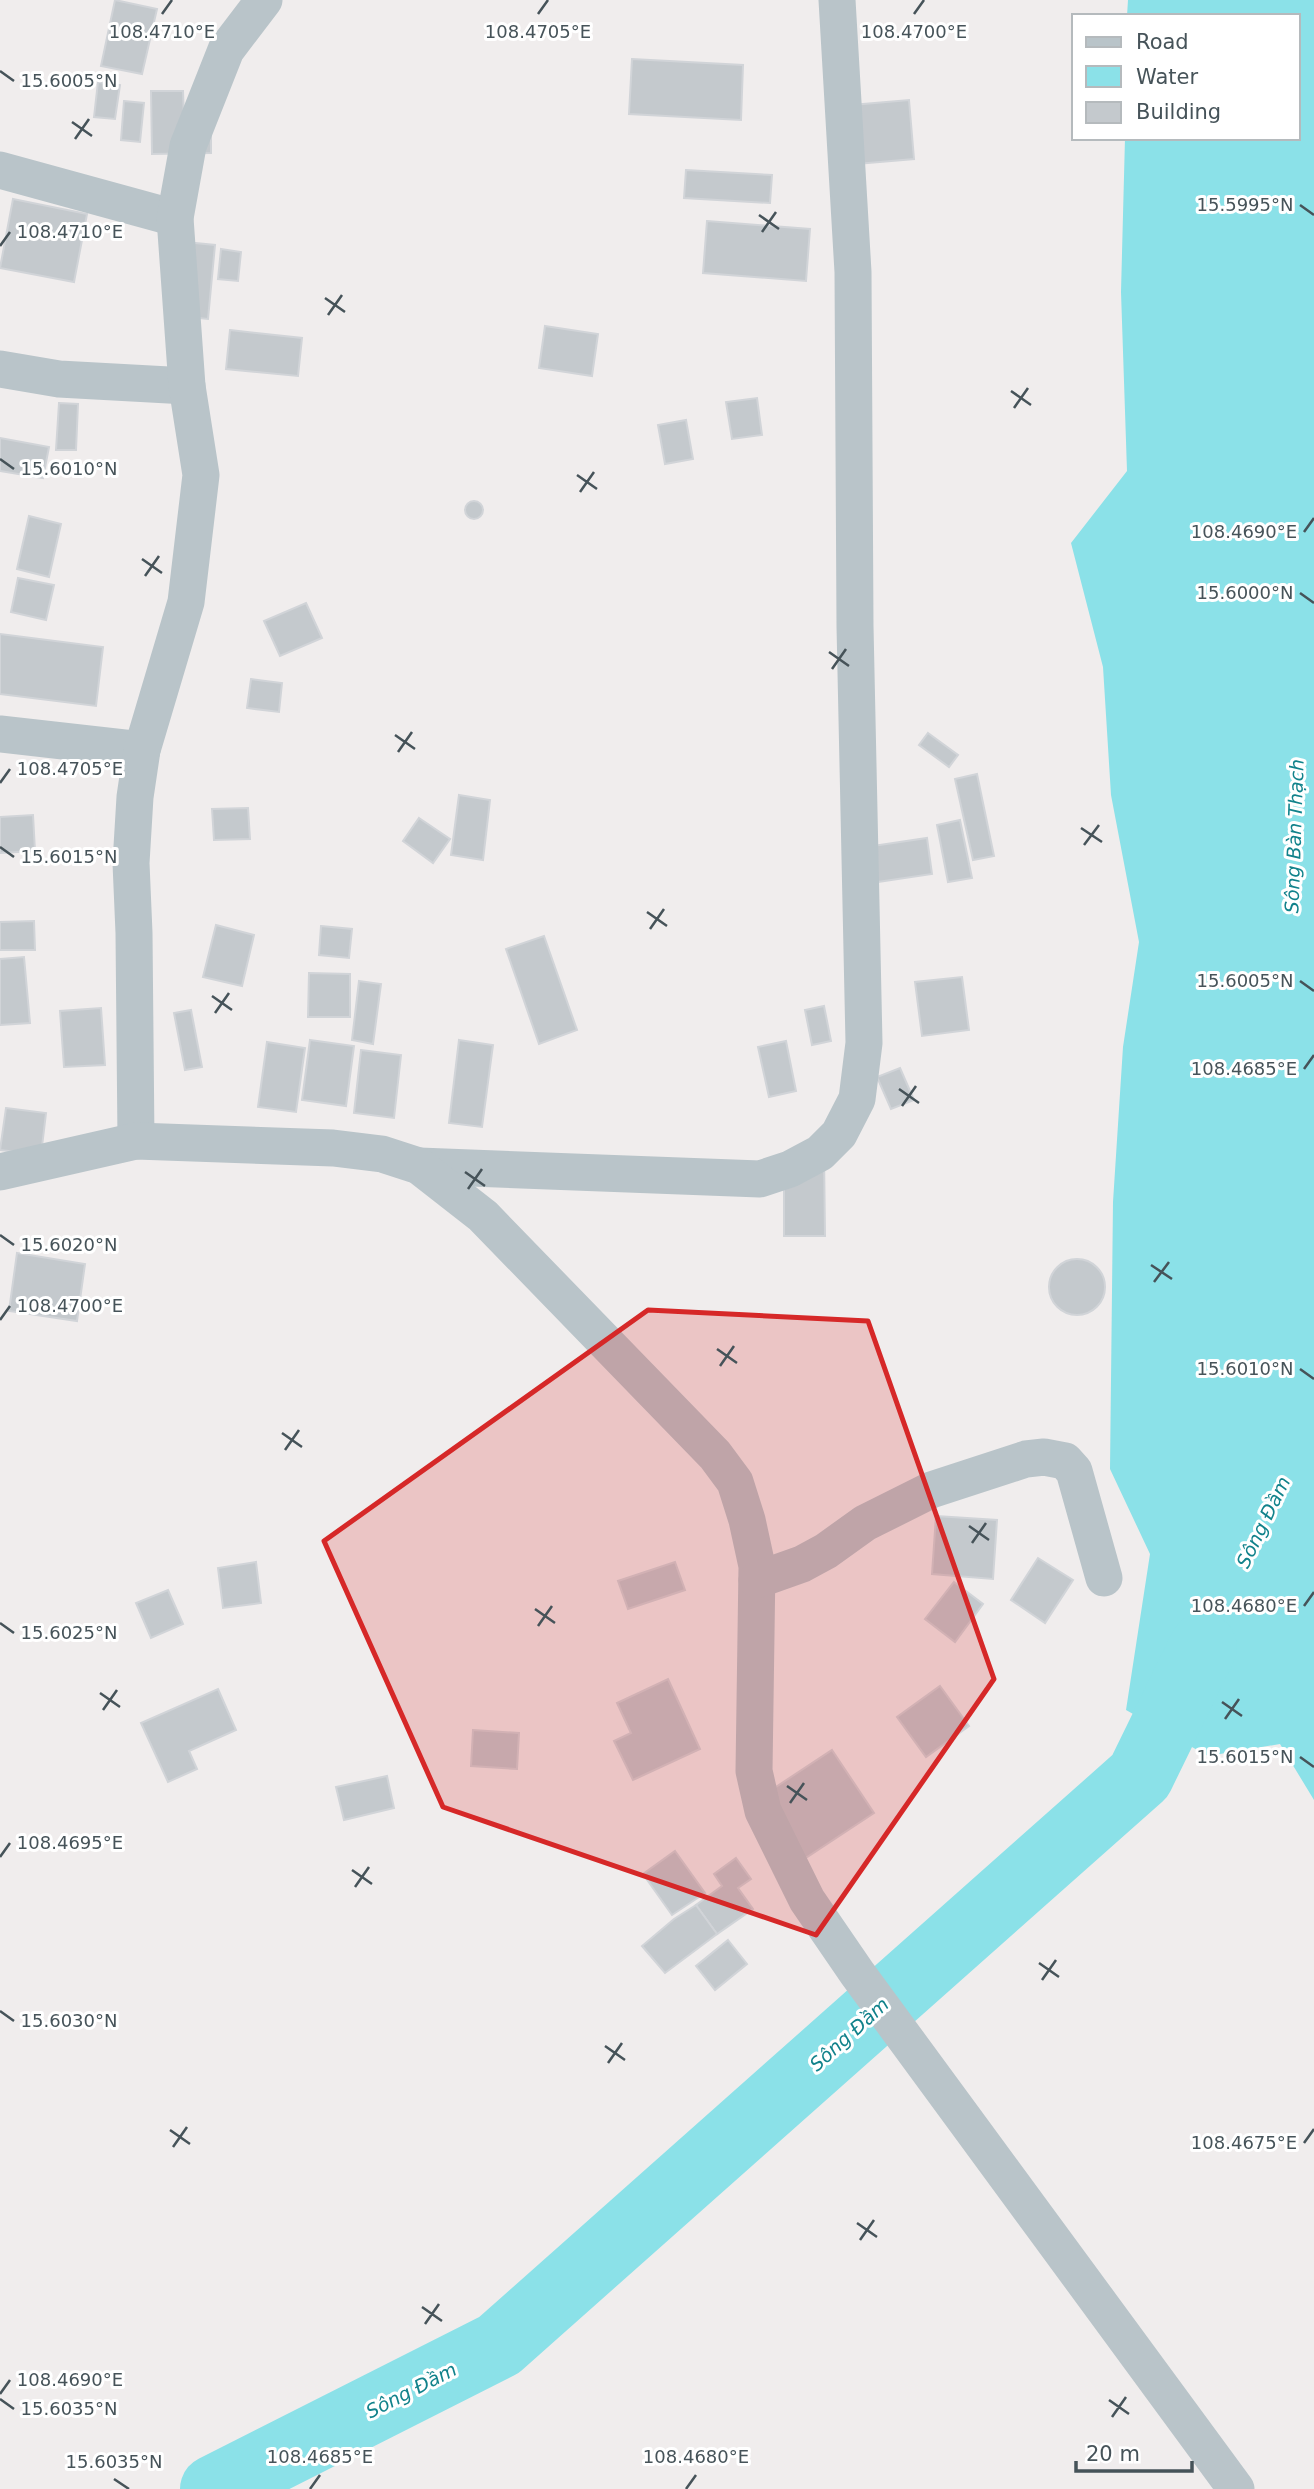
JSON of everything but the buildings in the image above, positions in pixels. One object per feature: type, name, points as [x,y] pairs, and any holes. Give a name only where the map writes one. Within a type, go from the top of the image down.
[{"type":"street","points":[[136,1142],[131,863],[135,797],[142,750],[186,602],[201,475],[187,386],[174,218],[188,146],[226,50],[264,0]]},
{"type":"street","points":[[0,1172],[136,1142],[332,1148],[382,1154],[419,1166],[760,1179],[790,1169],[820,1153],[839,1133],[857,1099],[864,1043],[855,626],[853,272],[837,0]]},
{"type":"street","points":[[0,170],[174,218]]},
{"type":"street","points":[[0,369],[59,379],[187,386]]},
{"type":"street","points":[[0,734],[142,750]]},
{"type":"street","points":[[419,1166],[483,1216],[715,1455],[735,1482],[757,1566],[754,1771],[763,1811],[789,1866],[807,1900],[857,1973],[1236,2489]]},
{"type":"street","points":[[757,1580],[802,1564],[826,1551],[865,1523],[931,1490],[1026,1459],[1044,1457],[1065,1461],[1074,1471],[1104,1578]]},
{"type":"highlighted area","points":[[648,1310],[868,1321],[994,1679],[816,1935],[443,1807],[324,1541]]},
{"type":"water","name":"Sông Bàn Thạch","points":[[1128,0],[1314,0],[1314,1800],[1280,1744],[1208,1756],[1126,1710],[1150,1554],[1110,1469],[1113,1202],[1123,1047],[1139,942],[1111,795],[1103,667],[1071,543],[1127,471],[1121,292],[1125,140],[1300,140],[1300,14],[1127,14]]},
{"type":"waterway","name":"Sông Đầm","points":[[214,2489],[499,2345],[1140,1776],[1203,1647]]}]
